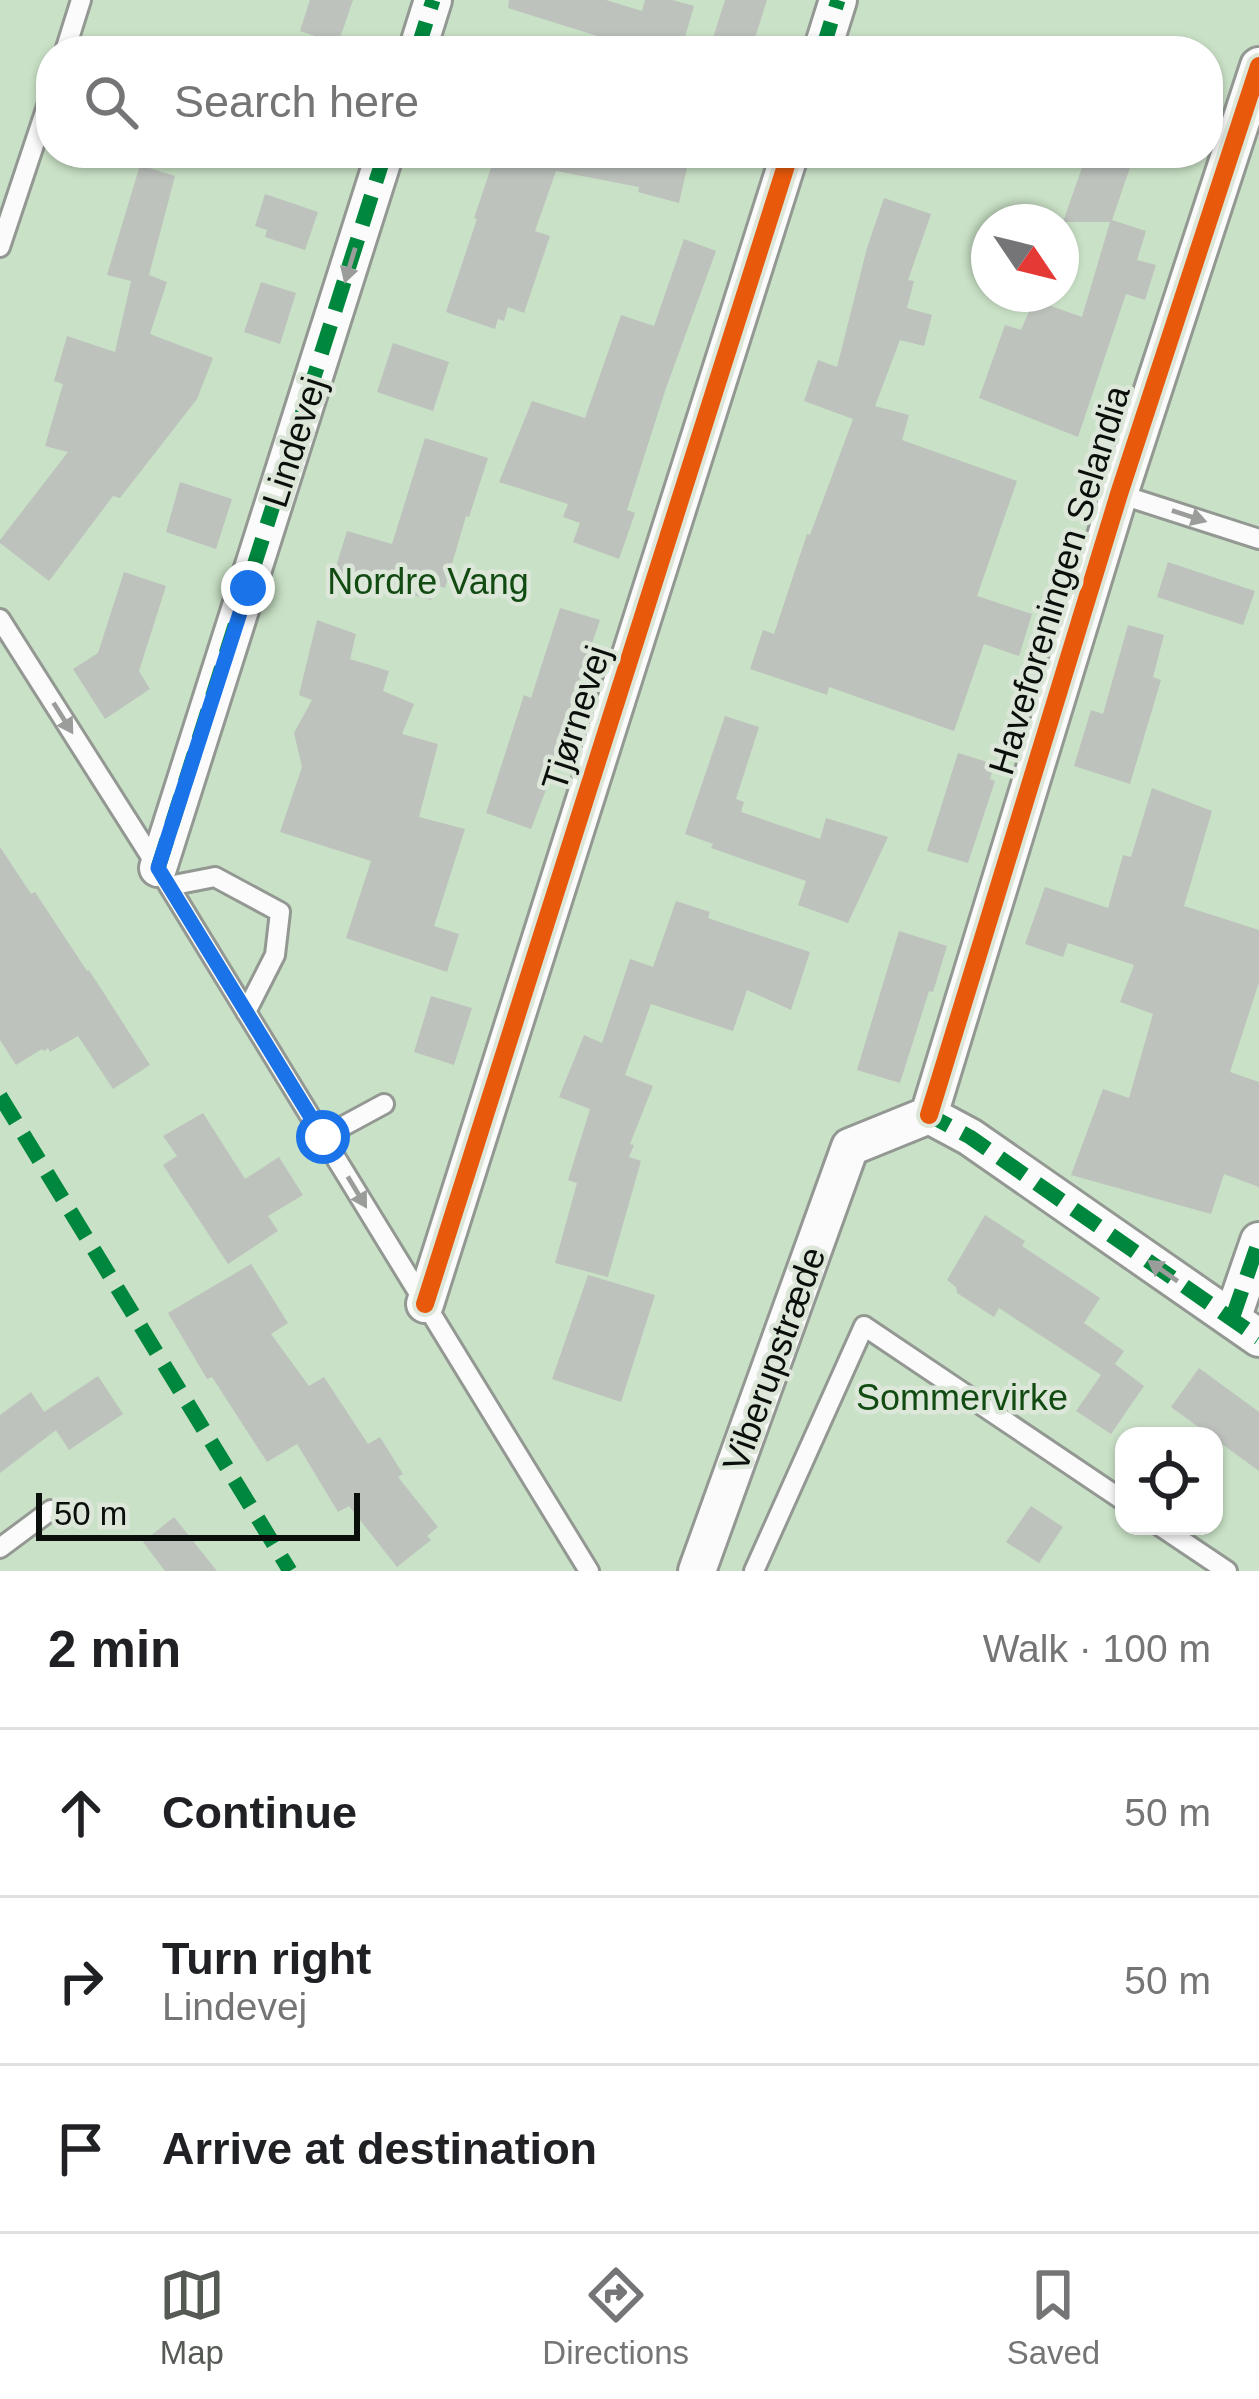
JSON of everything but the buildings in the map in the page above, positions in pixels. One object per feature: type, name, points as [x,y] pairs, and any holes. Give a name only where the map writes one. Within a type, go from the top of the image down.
[{"type":"street","points":[[422,36],[433,0]]},
{"type":"street","points":[[827,36],[838,0]]},
{"type":"street","name":"Haveforeningen Selandia","points":[[928,1115],[1119,494],[1259,66]]},
{"type":"street","name":"Lindevej","points":[[164,877],[380,168]]},
{"type":"street","name":"Tjørnevej","points":[[425,1304],[785,168]]},
{"type":"street","points":[[928,1115],[970,1137],[1246,1328],[1259,1240]]},
{"type":"street","name":"Viberupstræde","points":[[697,1571],[850,1147],[928,1115]]},
{"type":"lane","points":[[70,36],[81,0]]},
{"type":"lane","points":[[0,247],[36,139]]},
{"type":"lane","name":"Haveforeningen Selandia","points":[[1119,494],[1259,539]]},
{"type":"lane","points":[[0,620],[164,877],[589,1571]]},
{"type":"lane","points":[[164,877],[214,877],[280,912],[275,955],[246,1012]]},
{"type":"lane","points":[[323,1137],[384,1104]]},
{"type":"lane","points":[[754,1571],[864,1326],[1115,1496]]},
{"type":"lane","points":[[0,1548],[51,1510]]},
{"type":"lane","points":[[1173,1535],[1227,1571]]},
{"type":"green space","points":[[0,0],[1259,0],[1259,1571],[0,1571]]},
{"type":"marked path","points":[[422,36],[433,0]]},
{"type":"marked path","points":[[827,36],[838,0]]},
{"type":"marked path","points":[[158,868],[380,168]]},
{"type":"marked path","points":[[0,1096],[290,1571]]},
{"type":"marked path","points":[[931,1108],[929,1115],[970,1137],[1259,1338]]},
{"type":"marked path","points":[[1232,1319],[1259,1241]]},
{"type":"cycle path","points":[[929,1115],[1119,494],[1259,66]]},
{"type":"cycle path","points":[[425,1304],[785,168]]},
{"type":"route","points":[[248,588],[158,868],[323,1137]]},
{"type":"park label","name":"Nordre Vang","points":[[428,581]]},
{"type":"park label","name":"Sommervirke","points":[[962,1397]]}]
